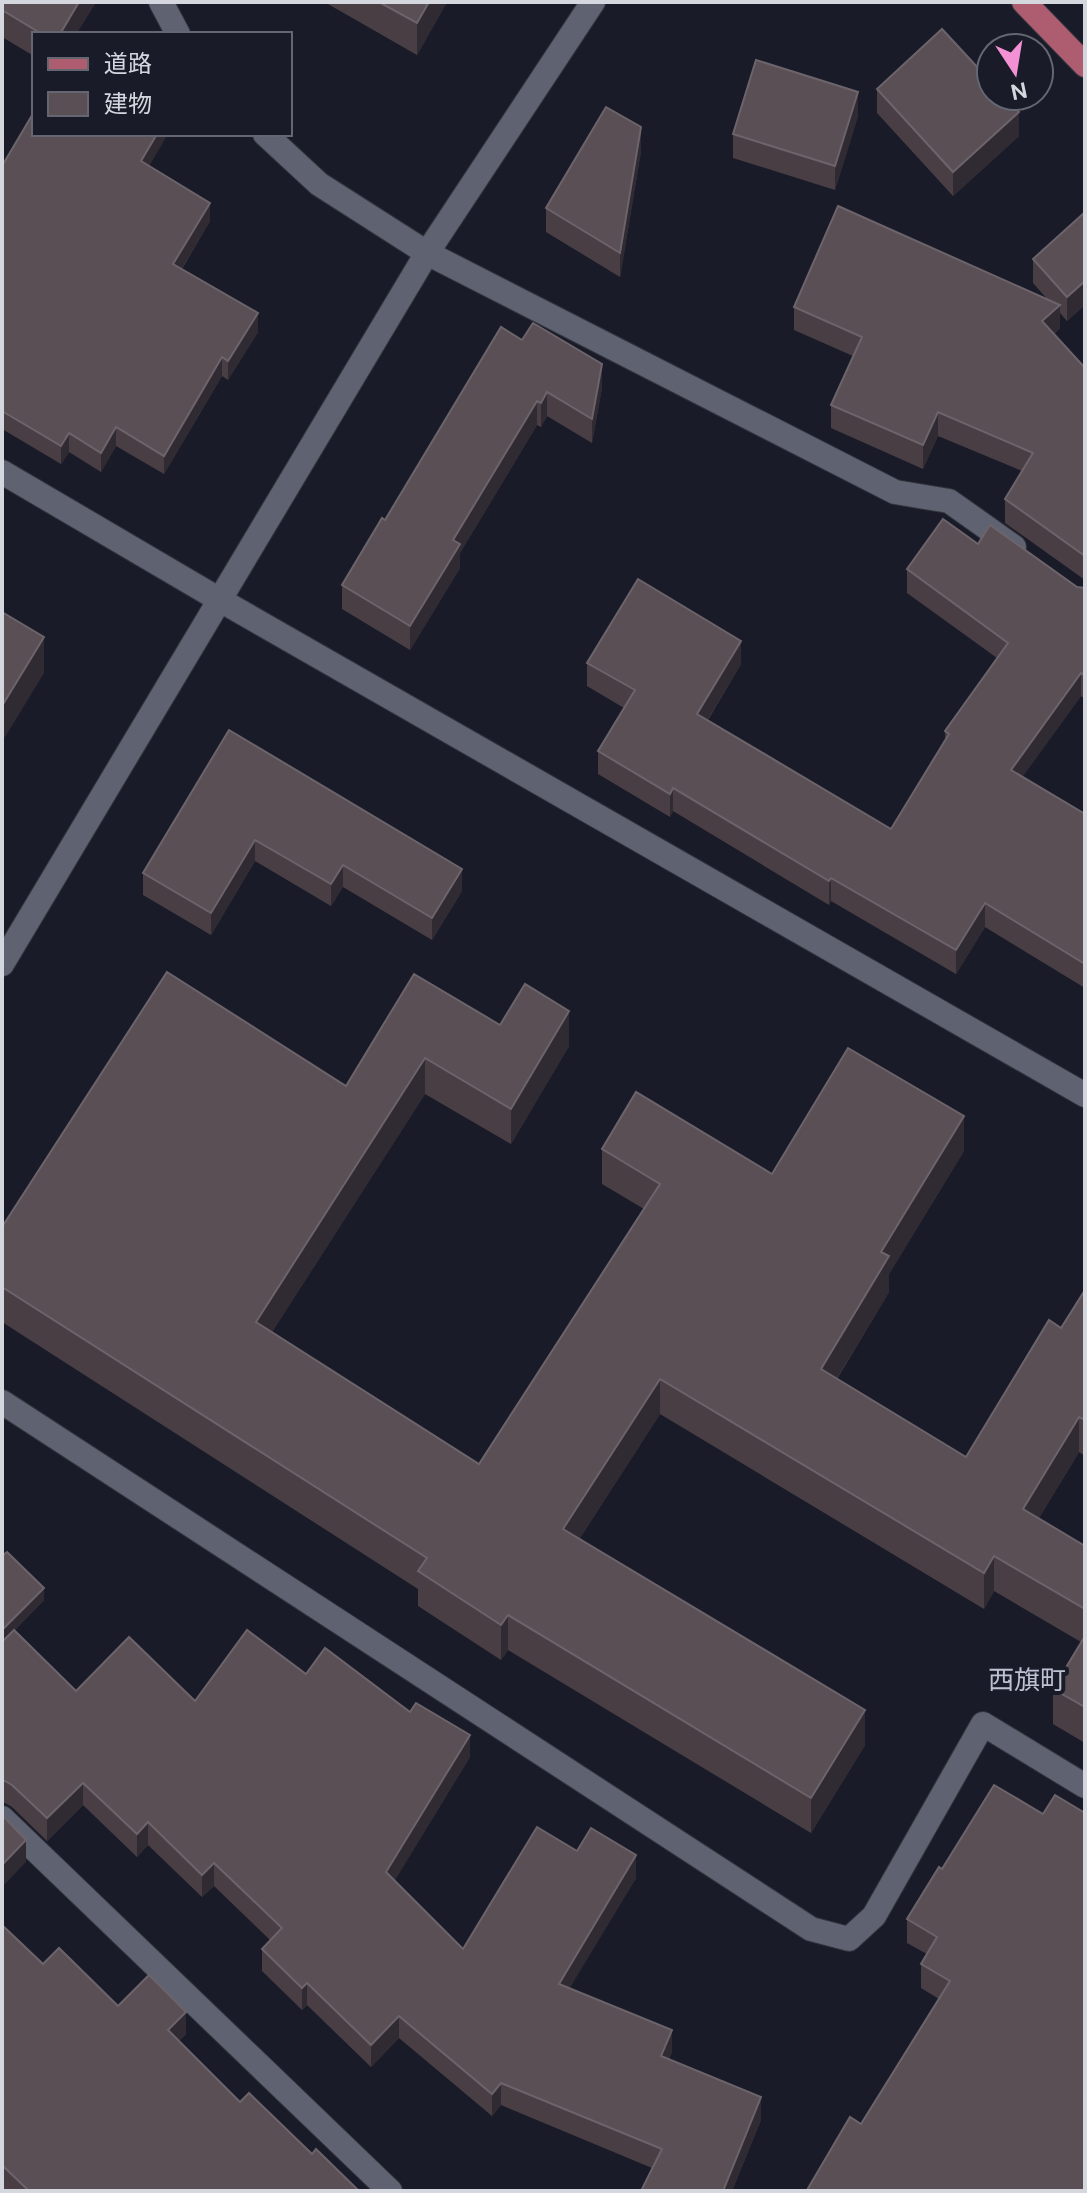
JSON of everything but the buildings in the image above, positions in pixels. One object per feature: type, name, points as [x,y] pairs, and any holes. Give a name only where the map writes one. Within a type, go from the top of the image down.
[{"type":"main road","points":[[1024,2],[1085,65]]},
{"type":"street","points":[[161,2],[177,32]]},
{"type":"street","points":[[2,964],[427,253],[593,2]]},
{"type":"street","points":[[267,136],[319,184],[427,253],[895,492],[949,501],[1035,562]]},
{"type":"street","points":[[2,472],[1085,1095]]},
{"type":"street","points":[[2,1402],[811,1929],[849,1939],[874,1916],[983,1724],[1085,1786]]},
{"type":"street","points":[[2,1818],[390,2191]]},
{"type":"district","name":"西旗町","points":[[1027,1680]]}]
